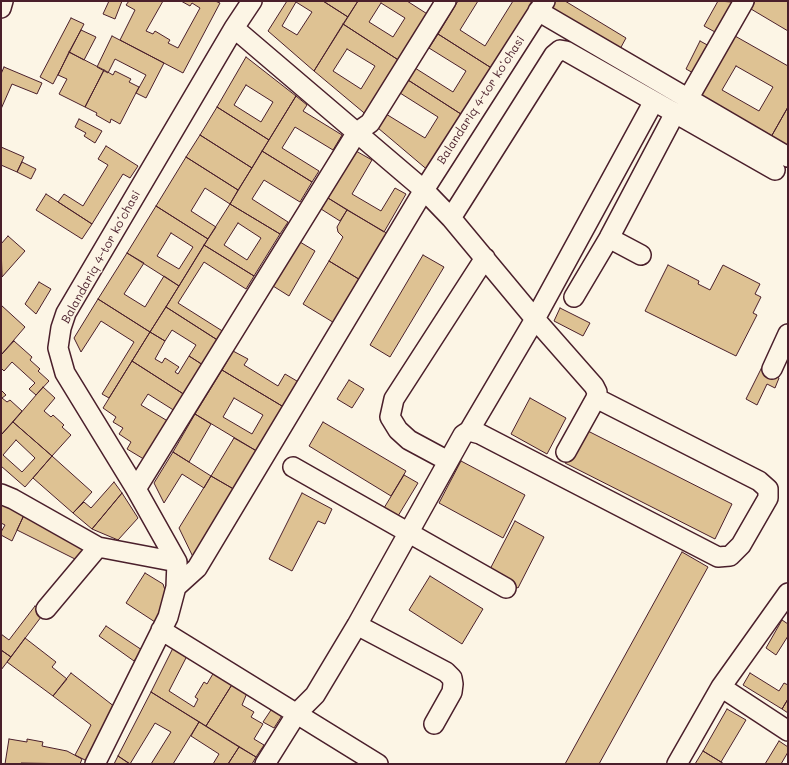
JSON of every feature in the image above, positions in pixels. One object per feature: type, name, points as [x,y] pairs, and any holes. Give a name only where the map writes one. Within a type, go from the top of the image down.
[{"type":"street","points":[[1,8],[3,1]]},
{"type":"street","name":"Balandariq 4-tor koʻchasi","points":[[177,562],[136,489],[64,373],[58,348],[61,328],[70,306],[234,28],[252,1]]},
{"type":"street","points":[[136,489],[357,132],[370,123],[446,1]]},
{"type":"street","points":[[688,99],[744,1]]},
{"type":"street","name":"Balandariq 4-tor koʻchasi","points":[[176,587],[197,568],[424,190],[542,6],[688,99],[782,164]]},
{"type":"street","points":[[234,28],[424,190],[451,218],[535,319],[594,386],[598,392],[596,398],[566,452]]},
{"type":"street","points":[[451,218],[554,55],[560,50],[566,50],[674,113],[782,164]]},
{"type":"street","points":[[265,764],[297,713],[315,695],[357,625],[463,435],[469,431],[535,319],[654,101]]},
{"type":"street","points":[[574,297],[608,238],[674,113]]},
{"type":"street","points":[[608,238],[641,255]]},
{"type":"street","points":[[448,461],[409,440],[398,430],[390,417],[394,399],[485,258]]},
{"type":"street","points":[[772,369],[788,334]]},
{"type":"street","points":[[469,431],[480,434],[718,557],[730,556],[740,545],[768,498],[768,489],[759,481],[596,398]]},
{"type":"street","points":[[293,467],[506,588]]},
{"type":"street","points":[[5,494],[98,547],[177,562],[176,587],[168,617],[95,764]]},
{"type":"street","points":[[46,609],[98,547]]},
{"type":"street","points":[[677,764],[721,687],[788,593]]},
{"type":"street","points":[[357,625],[446,672],[452,678],[452,692],[434,724]]},
{"type":"street","points":[[161,630],[378,764]]},
{"type":"street","points":[[721,687],[788,731]]},
{"type":"building","points":[[109,1],[122,1],[115,19],[103,14]]},
{"type":"building","points":[[129,1],[163,1],[146,31],[153,34],[155,31],[170,40],[168,43],[178,48],[200,8],[192,3],[190,6],[181,1],[215,1],[220,3],[183,73],[120,40],[135,10],[126,5]]},
{"type":"building","points":[[287,1],[323,1],[348,17],[314,71],[268,31]],"holes":[[[296,2],[312,12],[297,35],[282,26]]]},
{"type":"building","points":[[323,1],[358,1],[348,17]]},
{"type":"building","points":[[358,1],[407,1],[432,17],[403,63],[343,24]],"holes":[[[381,3],[405,18],[393,37],[369,22]]]},
{"type":"building","points":[[458,1],[478,1],[460,30],[485,46],[513,1],[529,1],[534,4],[493,69],[438,34]]},
{"type":"building","points":[[553,1],[565,1],[626,38],[620,49],[549,6]]},
{"type":"building","points":[[718,1],[732,2],[715,32],[704,26]]},
{"type":"building","points":[[755,1],[788,1],[788,31],[751,9]]},
{"type":"building","points":[[71,18],[84,24],[53,84],[40,77]]},
{"type":"building","points":[[343,24],[403,63],[369,117],[314,71]],"holes":[[[347,49],[375,66],[361,89],[333,71]]]},
{"type":"building","points":[[81,30],[96,37],[84,60],[69,52]]},
{"type":"building","points":[[438,34],[493,69],[464,116],[408,80],[415,68],[453,92],[466,71],[429,48]]},
{"type":"building","points":[[112,36],[164,63],[146,98],[136,93],[146,75],[115,59],[108,73],[97,67]]},
{"type":"building","points":[[735,36],[788,66],[788,107],[771,137],[700,96]],"holes":[[[736,66],[773,87],[759,111],[722,90]]]},
{"type":"building","points":[[700,41],[711,47],[697,75],[686,69]]},
{"type":"building","points":[[69,52],[104,70],[85,107],[59,94],[67,79],[58,75]]},
{"type":"building","points":[[246,57],[296,96],[269,140],[217,107]],"holes":[[[246,85],[273,102],[261,122],[234,105]]]},
{"type":"building","points":[[4,67],[42,83],[37,94],[12,84],[1,109],[1,74]]},
{"type":"building","points":[[104,70],[113,75],[115,71],[131,79],[129,82],[139,87],[120,124],[111,119],[110,123],[96,115],[97,113],[85,107]]},
{"type":"building","points":[[408,80],[464,116],[430,172],[378,128],[386,114],[425,138],[438,117],[400,93]]},
{"type":"building","points":[[296,96],[307,105],[303,111],[342,135],[333,150],[295,127],[282,148],[319,171],[312,182],[262,151]]},
{"type":"building","points":[[217,107],[269,140],[252,168],[200,135]]},
{"type":"building","points":[[788,107],[788,147],[771,137]]},
{"type":"building","points":[[79,119],[102,131],[95,143],[84,136],[86,133],[75,127]]},
{"type":"building","points":[[200,135],[252,168],[238,190],[186,157]]},
{"type":"building","points":[[106,146],[138,166],[130,178],[123,174],[92,224],[58,202],[64,194],[83,206],[108,165],[98,159]]},
{"type":"building","points":[[1,147],[24,157],[17,172],[1,165]]},
{"type":"building","points":[[262,151],[312,182],[300,202],[264,180],[252,199],[288,222],[280,234],[230,204]]},
{"type":"building","points":[[356,151],[372,160],[352,194],[381,211],[395,188],[406,194],[384,232],[328,198]]},
{"type":"building","points":[[186,157],[238,190],[230,204],[205,188],[191,211],[216,227],[208,239],[156,206]]},
{"type":"building","points":[[22,162],[36,169],[31,179],[17,172]]},
{"type":"building","points":[[46,194],[92,224],[82,239],[36,210]]},
{"type":"building","points":[[328,198],[347,210],[340,221],[321,209]]},
{"type":"building","points":[[230,204],[280,234],[254,276],[204,245]],"holes":[[[238,223],[261,238],[247,260],[224,245]]]},
{"type":"building","points":[[156,206],[208,239],[179,286],[127,253]],"holes":[[[171,233],[193,247],[179,269],[157,256]]]},
{"type":"building","points":[[347,210],[390,235],[362,281],[329,261],[343,237],[338,232],[337,227]]},
{"type":"building","points":[[8,236],[25,251],[2,277],[1,244]]},
{"type":"building","points":[[300,242],[315,251],[289,296],[273,286]]},
{"type":"building","points":[[204,245],[254,276],[246,289],[204,262],[178,303],[224,332],[219,341],[166,307]]},
{"type":"building","points":[[127,253],[144,263],[124,294],[145,307],[164,276],[179,286],[150,332],[98,299]]},
{"type":"building","points":[[423,255],[444,267],[390,357],[370,345]]},
{"type":"building","points":[[329,261],[362,281],[336,324],[303,304]]},
{"type":"building","points":[[668,265],[699,281],[698,284],[710,290],[723,265],[760,284],[755,294],[761,297],[753,313],[757,315],[736,356],[645,311]]},
{"type":"building","points":[[39,282],[51,289],[36,314],[25,304]]},
{"type":"building","points":[[98,299],[150,332],[109,398],[102,394],[134,342],[101,321],[81,352],[74,338]]},
{"type":"building","points":[[1,305],[25,327],[1,355]]},
{"type":"building","points":[[166,307],[219,341],[203,365],[189,356],[196,345],[172,330],[165,341],[150,332]]},
{"type":"building","points":[[560,308],[590,323],[583,336],[554,321]]},
{"type":"building","points":[[150,332],[165,341],[155,359],[162,363],[165,358],[179,367],[175,372],[178,374],[189,356],[203,365],[185,395],[132,361]]},
{"type":"building","points":[[14,341],[32,357],[30,360],[40,369],[38,371],[49,381],[36,395],[29,389],[35,383],[12,362],[4,371],[1,368],[1,355]]},
{"type":"building","points":[[233,351],[248,359],[244,365],[278,386],[285,374],[302,384],[287,409],[222,370]]},
{"type":"building","points":[[132,361],[185,395],[175,411],[148,394],[141,405],[171,423],[147,461],[127,449],[131,442],[119,434],[123,428],[113,422],[116,417],[103,408]]},
{"type":"building","points":[[761,369],[779,378],[775,388],[767,384],[757,405],[746,399]]},
{"type":"building","points":[[222,370],[287,409],[260,453],[195,414]],"holes":[[[234,398],[263,415],[252,434],[223,417]]]},
{"type":"building","points":[[349,380],[364,389],[352,408],[337,399]]},
{"type":"building","points":[[43,387],[55,398],[44,411],[51,417],[53,415],[64,425],[62,427],[71,435],[52,456],[13,422]]},
{"type":"building","points":[[1,390],[6,395],[2,398],[7,402],[10,400],[22,411],[1,435]]},
{"type":"building","points":[[530,398],[566,418],[547,454],[511,434]]},
{"type":"building","points":[[195,414],[211,424],[189,462],[173,452]]},
{"type":"building","points":[[13,422],[52,456],[25,487],[1,466],[1,435]],"holes":[[[16,440],[35,458],[22,472],[3,455]]]},
{"type":"building","points":[[323,422],[406,471],[391,496],[309,446]]},
{"type":"building","points":[[582,428],[732,504],[715,539],[565,463]]},
{"type":"building","points":[[234,438],[260,453],[237,491],[211,476]]},
{"type":"building","points":[[173,452],[211,476],[204,488],[182,474],[164,503],[154,483]]},
{"type":"building","points":[[52,456],[92,492],[73,513],[33,478]]},
{"type":"building","points":[[461,461],[525,495],[503,538],[439,503]]},
{"type":"building","points":[[404,475],[418,483],[398,516],[384,508]]},
{"type":"building","points":[[211,476],[237,491],[195,561],[179,528]]},
{"type":"building","points":[[114,482],[122,493],[92,529],[73,513],[84,502],[91,508]]},
{"type":"building","points":[[122,493],[138,518],[118,540],[92,529]]},
{"type":"building","points":[[302,493],[332,509],[325,524],[318,521],[292,571],[269,559]]},
{"type":"building","points":[[1,504],[24,515],[12,541],[1,535],[5,525],[1,523]]},
{"type":"building","points":[[24,515],[87,547],[79,561],[17,530]]},
{"type":"building","points":[[515,521],[544,537],[518,588],[488,573]]},
{"type":"building","points":[[682,552],[708,567],[599,764],[565,764]]},
{"type":"building","points":[[145,573],[163,584],[165,590],[165,605],[155,622],[126,603]]},
{"type":"building","points":[[430,576],[483,609],[462,644],[409,610]]},
{"type":"building","points":[[35,606],[44,613],[11,657],[1,650],[1,634],[9,640]]},
{"type":"building","points":[[782,620],[788,624],[788,636],[776,655],[766,648]]},
{"type":"building","points":[[106,626],[142,650],[134,661],[99,636]]},
{"type":"building","points":[[25,638],[56,662],[52,667],[67,679],[53,696],[7,662]]},
{"type":"building","points":[[174,646],[188,654],[169,691],[194,707],[198,699],[195,697],[204,682],[207,684],[214,672],[233,683],[206,726],[151,692]]},
{"type":"building","points":[[1,650],[11,657],[1,670]]},
{"type":"building","points":[[71,673],[115,707],[87,761],[75,755],[91,725],[53,696]]},
{"type":"building","points":[[750,673],[779,691],[784,683],[788,685],[788,699],[782,709],[743,685]]},
{"type":"building","points":[[233,683],[247,693],[242,705],[254,712],[251,717],[263,724],[254,739],[264,745],[256,757],[206,726]]},
{"type":"building","points":[[151,692],[199,722],[173,764],[151,764],[171,732],[155,723],[130,764],[118,756]]},
{"type":"building","points":[[788,699],[788,713],[782,709]]},
{"type":"building","points":[[273,707],[283,714],[274,728],[263,722]]},
{"type":"building","points":[[727,709],[746,720],[721,762],[703,751]]},
{"type":"building","points":[[199,722],[239,747],[228,764],[213,764],[219,754],[191,736]]},
{"type":"building","points":[[9,739],[27,742],[27,739],[43,742],[42,746],[67,751],[82,759],[80,764],[5,764]]},
{"type":"building","points":[[779,741],[788,747],[788,752],[781,764],[765,764]]},
{"type":"building","points":[[239,747],[256,757],[252,764],[228,764]]},
{"type":"building","points":[[703,751],[721,762],[724,764],[695,764]]},
{"type":"building","points":[[118,756],[130,764],[114,764]]}]
